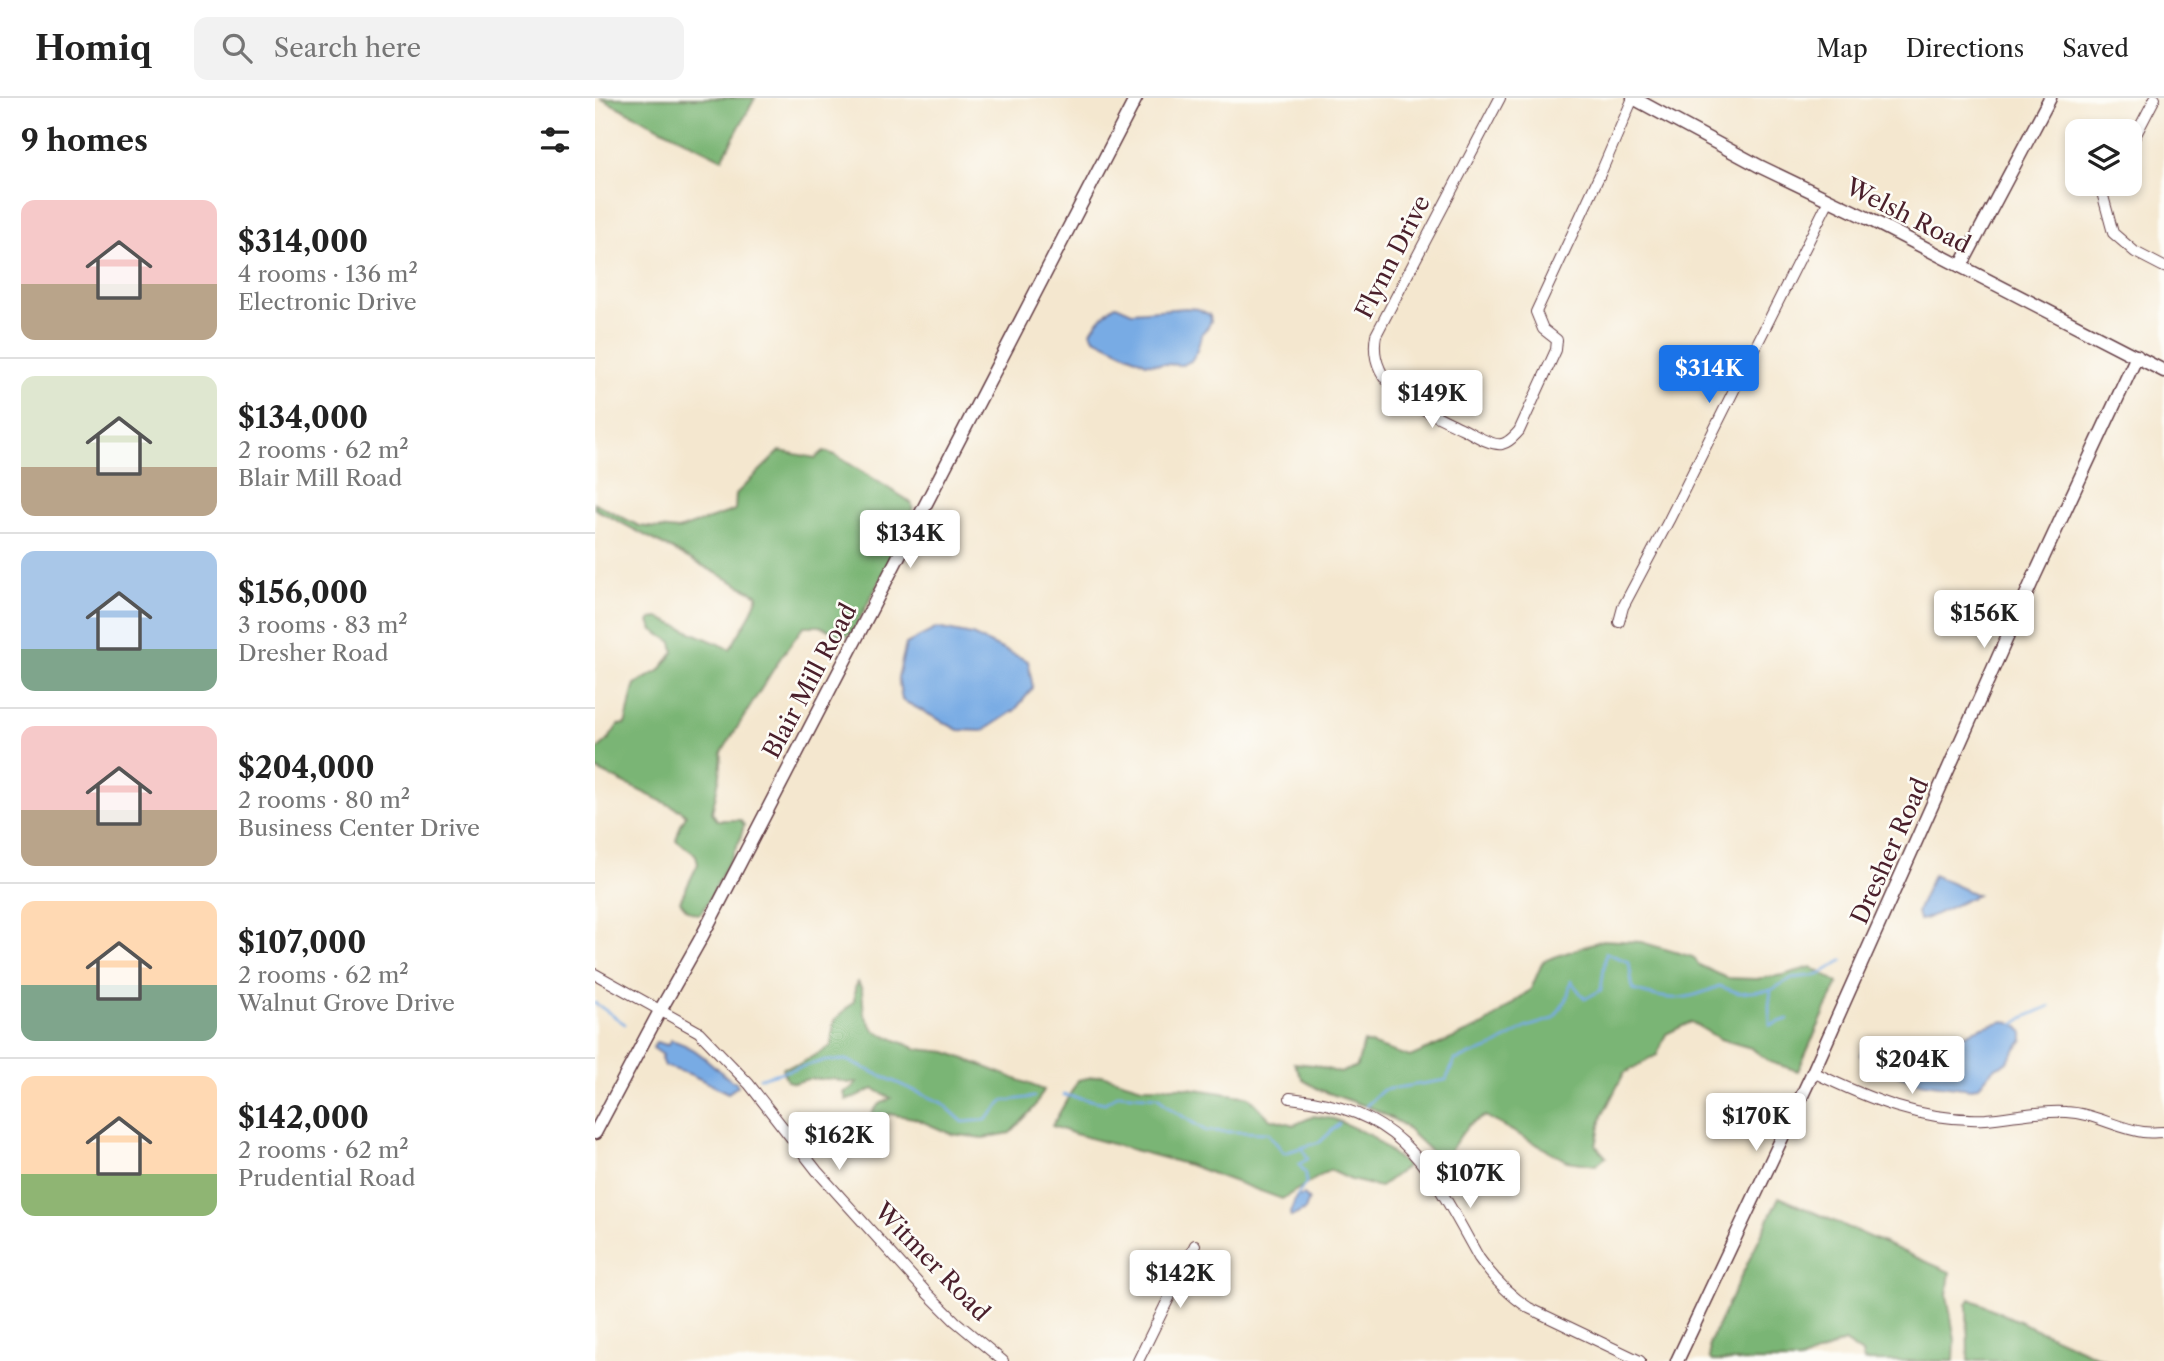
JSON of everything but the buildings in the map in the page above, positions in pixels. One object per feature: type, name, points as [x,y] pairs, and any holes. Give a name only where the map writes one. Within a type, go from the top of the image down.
[{"type":"main road","name":"Blair Mill Road","points":[[595,1133],[700,940],[1136,98]]},
{"type":"main road","name":"Welsh Road","points":[[1633,98],[1761,167],[2164,371]]},
{"type":"main road","points":[[1961,266],[2050,98]]},
{"type":"main road","name":"Dresher Road","points":[[1677,1361],[1813,1072],[2034,577],[2137,356]]},
{"type":"street","name":"Flynn Drive","points":[[1500,98],[1376,335],[1375,344],[1380,373],[1396,392],[1412,403],[1495,444],[1510,441],[1519,430],[1556,350],[1557,340],[1543,329],[1536,312],[1633,98]]},
{"type":"street","points":[[2142,123],[2155,98]]},
{"type":"street","points":[[2103,196],[2113,233],[2135,252],[2164,267]]},
{"type":"street","points":[[1619,622],[1623,607],[1829,200]]},
{"type":"street","name":"Witmer Road","points":[[595,974],[699,1032],[750,1084],[817,1171],[927,1293],[955,1321],[1003,1361]]},
{"type":"street","points":[[1813,1072],[1902,1110],[1926,1115],[1986,1119],[2066,1112],[2095,1117],[2143,1132],[2164,1132]]},
{"type":"street","points":[[1290,1098],[1336,1106],[1366,1117],[1392,1133],[1426,1168],[1479,1258],[1513,1297],[1539,1314],[1640,1361]]},
{"type":"street","points":[[1138,1361],[1195,1245]]},
{"type":"green space","points":[[600,98],[755,98],[722,159]]},
{"type":"green space","points":[[780,451],[815,458],[824,451],[835,455],[906,499],[912,504],[913,518],[852,633],[844,637],[820,626],[804,626],[781,657],[722,752],[712,812],[717,820],[740,820],[744,825],[740,840],[707,904],[700,914],[697,914],[680,901],[698,864],[696,855],[676,840],[686,815],[595,769],[595,751],[608,740],[618,725],[625,724],[635,684],[659,671],[674,652],[672,642],[653,630],[649,622],[651,619],[659,618],[730,649],[750,615],[758,595],[595,509],[595,503],[639,526],[678,530],[735,510],[736,494]]},
{"type":"green space","points":[[1603,940],[1641,942],[1693,957],[1699,965],[1727,978],[1756,979],[1811,967],[1838,983],[1798,1071],[1770,1062],[1751,1048],[1720,1039],[1691,1022],[1666,1034],[1657,1055],[1624,1073],[1602,1116],[1596,1146],[1606,1157],[1596,1165],[1567,1161],[1485,1116],[1468,1125],[1442,1162],[1402,1124],[1374,1109],[1320,1090],[1303,1080],[1294,1063],[1314,1065],[1340,1073],[1357,1066],[1364,1042],[1410,1057],[1484,1025],[1531,989],[1543,961]]},
{"type":"green space","points":[[858,982],[862,990],[864,1014],[875,1031],[917,1049],[947,1052],[1044,1090],[1034,1108],[1010,1133],[983,1138],[951,1134],[914,1118],[889,1114],[868,1123],[866,1119],[877,1107],[891,1098],[874,1089],[846,1100],[844,1092],[852,1089],[857,1082],[848,1083],[834,1079],[808,1079],[794,1083],[787,1081],[782,1068],[799,1064],[831,1046],[834,1021],[854,1001]]},
{"type":"green space","points":[[1102,1075],[1142,1087],[1182,1087],[1249,1097],[1269,1118],[1294,1125],[1314,1116],[1334,1119],[1370,1135],[1407,1166],[1380,1187],[1351,1180],[1330,1170],[1282,1199],[1189,1165],[1052,1126],[1078,1080]]},
{"type":"green space","points":[[1779,1197],[1950,1272],[1947,1295],[1955,1340],[1954,1361],[1864,1361],[1862,1354],[1844,1342],[1800,1361],[1710,1359],[1709,1344]]},
{"type":"green space","points":[[1970,1299],[2107,1361],[1968,1361],[1967,1305]]},
{"type":"water","points":[[1116,305],[1132,312],[1198,309],[1210,315],[1211,321],[1202,333],[1191,361],[1182,365],[1146,363],[1094,338],[1092,329]]},
{"type":"water","points":[[937,628],[972,635],[1028,661],[1033,688],[1015,710],[983,731],[958,730],[902,700],[898,677],[906,644]]},
{"type":"water","points":[[1933,875],[1977,895],[1919,920],[1917,912]]},
{"type":"water","points":[[2005,1021],[2019,1027],[2023,1040],[2006,1063],[1993,1069],[1980,1085],[1971,1089],[1917,1082],[1875,1066],[1860,1055],[1866,1041],[1873,1040],[1887,1042],[1909,1051],[1930,1052],[1974,1030]]},
{"type":"water","points":[[671,1040],[697,1052],[738,1086],[728,1093],[692,1075],[664,1066],[661,1059],[663,1055],[653,1048],[656,1042],[667,1045]]},
{"type":"water","points":[[1304,1195],[1309,1200],[1305,1210],[1291,1217],[1296,1197]]},
{"type":"waterway","points":[[1366,1106],[1383,1090],[1446,1080],[1455,1060],[1491,1048],[1527,1027],[1553,1019],[1567,999],[1571,981],[1585,999],[1601,990],[1606,953],[1629,962],[1633,990],[1667,998],[1696,995],[1719,986],[1739,993],[1771,990],[1770,1025],[1788,1019]]},
{"type":"waterway","points":[[1773,989],[1792,978],[1819,975],[1843,960]]},
{"type":"waterway","points":[[595,1003],[625,1024]]},
{"type":"waterway","points":[[2012,1026],[2050,1006]]},
{"type":"waterway","points":[[760,1078],[823,1061],[846,1060],[942,1103],[963,1122],[986,1120],[1004,1101],[1034,1097]]},
{"type":"waterway","points":[[1064,1095],[1105,1103],[1119,1094],[1158,1097],[1168,1107],[1206,1131],[1268,1133],[1284,1153],[1320,1142],[1339,1124]]},
{"type":"waterway","points":[[1297,1196],[1306,1183],[1306,1174],[1299,1164],[1308,1159],[1303,1149]]}]
